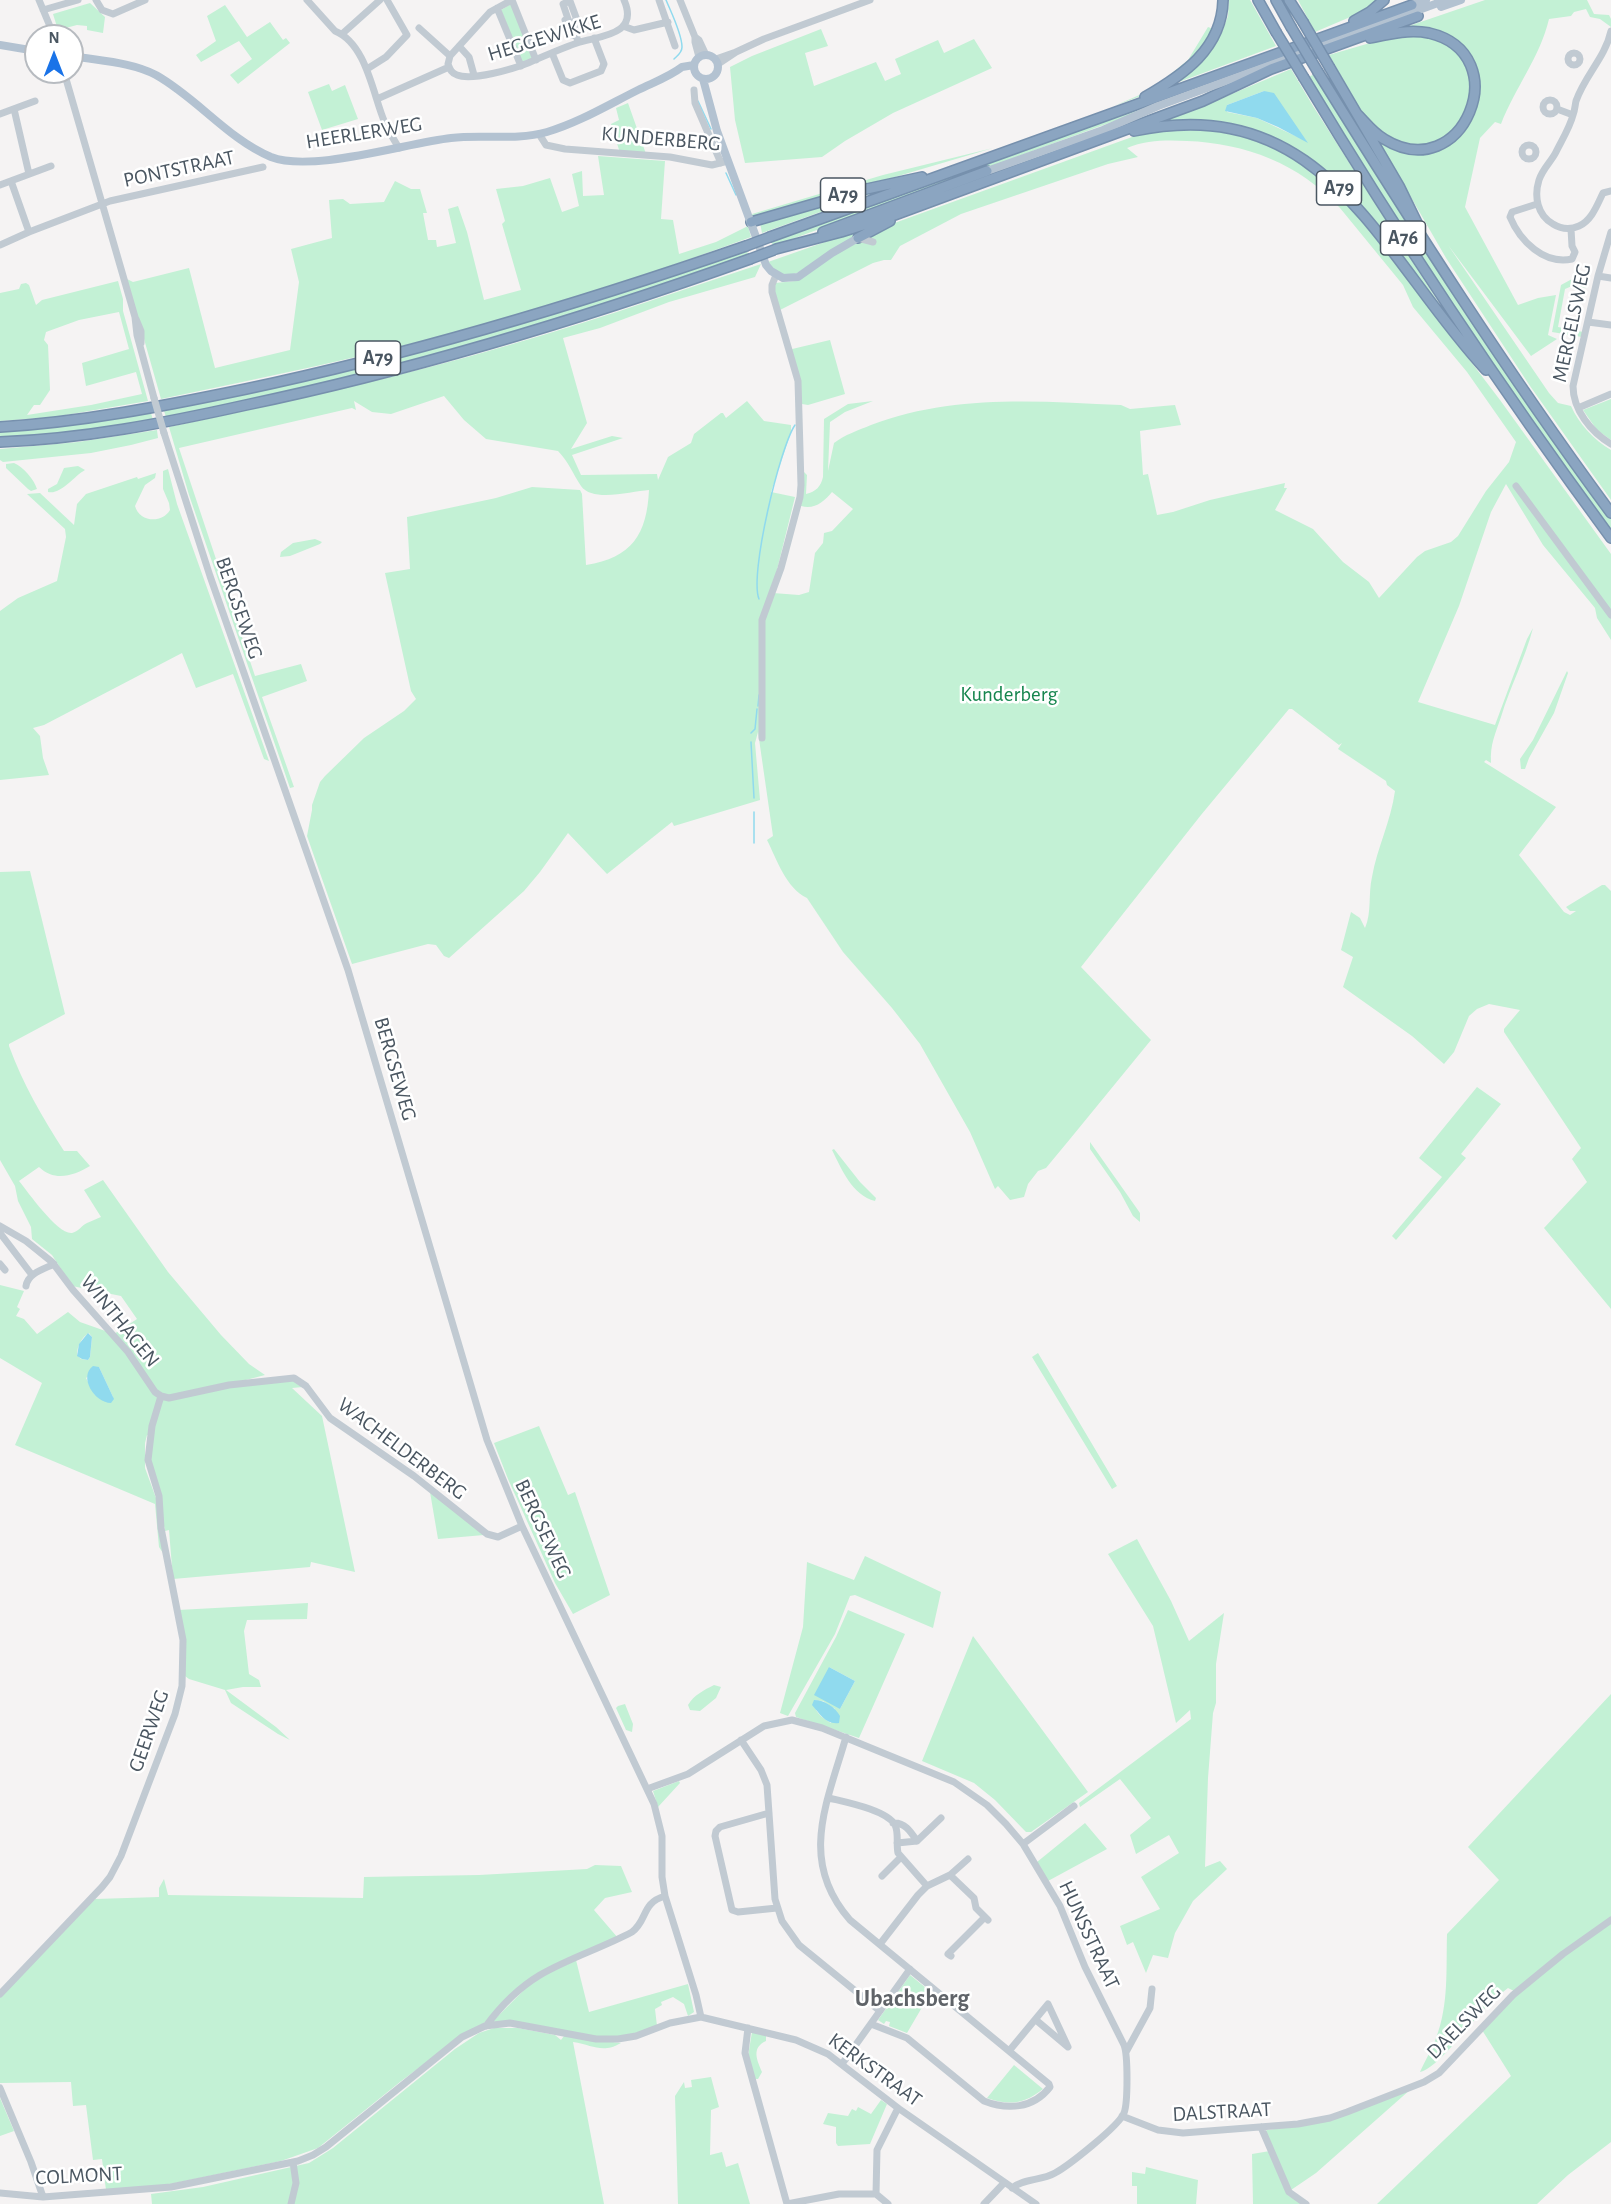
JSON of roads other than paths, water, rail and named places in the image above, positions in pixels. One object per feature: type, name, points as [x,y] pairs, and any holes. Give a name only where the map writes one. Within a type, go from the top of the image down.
[{"type":"highway","points":[[1125,109],[1169,84],[1195,64],[1216,32],[1221,18],[1223,0]]},
{"type":"highway","name":"A76","points":[[1258,0],[1403,238],[1508,394],[1611,538]]},
{"type":"highway","name":"A76","points":[[1276,0],[1426,246],[1611,513]]},
{"type":"highway","name":"A76","points":[[1289,0],[1414,214],[1426,246]]},
{"type":"highway","points":[[1333,33],[1370,12],[1384,0]]},
{"type":"highway","name":"A79","points":[[0,427],[54,423],[146,409],[271,384],[367,361],[559,307],[746,246],[1412,5]]},
{"type":"highway","name":"A79","points":[[775,250],[841,232],[924,204],[1203,101],[1271,69],[1418,16]]},
{"type":"highway","name":"A79","points":[[1350,40],[1403,32],[1425,32],[1435,35],[1460,51],[1469,64],[1474,80],[1475,100],[1467,121],[1454,136],[1434,146],[1417,149],[1395,145],[1381,137],[1357,114]]},
{"type":"highway","name":"A79","points":[[1102,138],[1169,125],[1205,125],[1249,133],[1278,144],[1297,155],[1331,180],[1362,213],[1473,356],[1508,394]]},
{"type":"highway","name":"A79","points":[[0,442],[79,436],[156,424],[366,378],[453,355],[554,325],[750,259],[987,171]]},
{"type":"highway","name":"A79","points":[[751,222],[862,190],[945,174]]},
{"type":"highway","name":"A79","points":[[858,238],[924,204]]},
{"type":"main road","name":"A79","points":[[1412,5],[1426,0]]},
{"type":"main road","name":"A79","points":[[987,171],[1097,132],[1158,106],[1446,0]]},
{"type":"main road","name":"A79","points":[[1418,16],[1461,0]]},
{"type":"main road","points":[[0,45],[24,49]]},
{"type":"main road","name":"HEERLERWEG","points":[[84,58],[128,65],[155,75],[251,146],[277,159],[291,161],[354,156],[454,138],[507,138],[539,134],[566,125],[682,67],[698,62]]},
{"type":"main road","points":[[706,79],[716,74],[717,61],[698,62],[706,79],[713,133],[725,162]]},
{"type":"main road","name":"KUNDERBERG","points":[[725,162],[751,222],[766,265],[776,275]]},
{"type":"main road","points":[[776,275],[789,279],[801,276],[832,253],[858,238]]},
{"type":"street","points":[[39,0],[49,24]]},
{"type":"street","points":[[43,10],[78,0]]},
{"type":"street","points":[[96,0],[102,10],[113,14],[145,0]]},
{"type":"street","points":[[307,0],[335,31],[342,34],[364,62],[385,123],[399,148]]},
{"type":"street","points":[[342,34],[380,0]]},
{"type":"street","points":[[367,69],[386,57],[407,35],[387,0]]},
{"type":"street","points":[[512,0],[536,60]]},
{"type":"street","name":"HEGGEWIKKE","points":[[450,56],[490,12],[512,0]]},
{"type":"street","name":"HEGGEWIKKE","points":[[449,67],[456,75],[493,73],[536,60],[577,39],[612,35],[623,26],[627,15],[624,0]]},
{"type":"street","points":[[659,0],[675,46]]},
{"type":"street","points":[[680,0],[695,37],[699,40],[698,62]]},
{"type":"street","points":[[717,61],[764,39],[870,0]]},
{"type":"street","points":[[570,2],[578,20],[573,22],[578,34],[577,39],[571,35],[565,20],[568,19],[563,4],[570,2]]},
{"type":"street","points":[[497,8],[521,66]]},
{"type":"street","points":[[623,26],[634,30],[668,22]]},
{"type":"street","points":[[377,99],[449,67],[450,56],[419,28]]},
{"type":"street","points":[[1611,31],[1609,42],[1576,101],[1573,115],[1554,156],[1538,181],[1537,204],[1546,220],[1557,226],[1571,229],[1589,219],[1603,193],[1611,191]]},
{"type":"street","points":[[552,53],[563,80],[570,84],[601,71],[603,68],[604,64],[594,38]]},
{"type":"street","points":[[459,46],[469,57],[474,75]]},
{"type":"street","points":[[1578,64],[1592,71]]},
{"type":"street","name":"BERGSEWEG","points":[[68,84],[135,317],[140,346],[164,433],[210,576],[347,967],[478,1414],[522,1526],[656,1811],[662,1836],[662,1877],[665,1896],[701,2017]]},
{"type":"street","points":[[694,90],[694,99],[713,133]]},
{"type":"street","points":[[0,114],[34,101]]},
{"type":"street","points":[[14,109],[29,174]]},
{"type":"street","points":[[1557,109],[1573,115]]},
{"type":"street","name":"KUNDERBERG","points":[[539,134],[546,145],[565,149],[670,158],[712,165],[725,162]]},
{"type":"street","points":[[1535,156],[1549,162]]},
{"type":"street","points":[[0,185],[51,166]]},
{"type":"street","name":"PONTSTRAAT","points":[[0,245],[110,201],[263,166]]},
{"type":"street","points":[[11,181],[29,232]]},
{"type":"street","points":[[1537,204],[1512,212],[1510,217],[1525,241],[1539,253],[1556,259],[1572,259],[1575,255],[1571,229]]},
{"type":"street","name":"MERGELSWEG","points":[[1611,232],[1598,276],[1573,386],[1578,408],[1594,431],[1611,444]]},
{"type":"street","points":[[858,238],[873,242]]},
{"type":"street","points":[[762,738],[762,620],[781,568],[800,497],[801,485],[798,381],[772,292],[776,275]]},
{"type":"street","points":[[1598,276],[1611,278]]},
{"type":"street","points":[[1588,322],[1611,325]]},
{"type":"street","points":[[1578,408],[1611,394]]},
{"type":"street","points":[[1516,486],[1611,615]]},
{"type":"street","name":"WINTHAGEN","points":[[0,1226],[24,1239],[54,1264],[79,1297],[123,1345],[155,1392],[161,1396]]},
{"type":"street","points":[[0,1233],[32,1275],[27,1279],[26,1286]]},
{"type":"street","name":"WINTHAGEN","points":[[32,1275],[54,1264]]},
{"type":"street","name":"WACHELDERBERG","points":[[161,1396],[169,1398],[229,1385],[294,1377],[306,1386],[330,1418],[419,1480],[487,1534],[498,1537],[522,1526]]},
{"type":"street","name":"GEERWEG","points":[[0,1994],[102,1887],[113,1872],[126,1844],[179,1701],[183,1674],[183,1640],[161,1528],[159,1496],[148,1460],[152,1426],[161,1396]]},
{"type":"street","name":"HUNSSTRAAT","points":[[647,1789],[691,1773],[769,1724],[792,1720],[846,1737],[960,1786],[997,1814],[1023,1844],[1060,1906],[1081,1958],[1126,2052],[1125,2108],[1122,2116]]},
{"type":"street","points":[[846,1737],[820,1838],[820,1862],[834,1899],[845,1914],[1050,2087],[1034,2101],[1022,2106],[993,2104],[984,2101],[907,2038],[871,2024]]},
{"type":"street","points":[[741,1740],[765,1777],[774,1890],[777,1908],[787,1930],[800,1945],[880,2011]]},
{"type":"street","points":[[829,1798],[869,1809],[894,1823],[899,1822],[916,1841]]},
{"type":"street","points":[[1023,1844],[1074,1806]]},
{"type":"street","points":[[769,1813],[720,1827],[715,1836],[732,1910],[738,1912],[777,1908]]},
{"type":"street","points":[[897,1843],[916,1841],[941,1818]]},
{"type":"street","points":[[894,1823],[900,1858],[927,1886]]},
{"type":"street","points":[[882,1876],[900,1858]]},
{"type":"street","points":[[880,1944],[918,1894],[927,1886],[950,1875],[968,1859]]},
{"type":"street","points":[[950,1875],[972,1896],[976,1908],[986,1919],[948,1954],[951,1956]]},
{"type":"street","points":[[486,2026],[530,1981],[632,1932],[640,1924],[650,1903],[665,1896]]},
{"type":"street","name":"DAELSWEG","points":[[1289,2125],[1330,2118],[1431,2078],[1461,2051],[1493,2014],[1521,1989],[1563,1954],[1611,1920]]},
{"type":"street","points":[[842,2064],[910,1969]]},
{"type":"street","points":[[1126,2052],[1150,2008],[1152,1989]]},
{"type":"street","points":[[1009,2051],[1048,2004],[1068,2047],[1036,2020]]},
{"type":"street","name":"KERKSTRAAT","points":[[293,2162],[308,2158],[322,2150],[467,2034],[486,2026],[516,2023],[586,2037],[618,2040],[674,2022],[701,2017],[809,2044],[842,2064],[898,2108],[1036,2204]]},
{"type":"street","points":[[748,2028],[746,2057],[787,2204],[839,2194],[876,2194],[888,2204]]},
{"type":"street","points":[[0,2088],[43,2197]]},
{"type":"street","points":[[876,2194],[877,2150],[898,2108]]},
{"type":"street","points":[[1012,2188],[1020,2182],[1042,2178],[1059,2171],[1083,2154],[1122,2116]]},
{"type":"street","name":"DALSTRAAT","points":[[1122,2116],[1150,2128],[1174,2133],[1202,2133],[1289,2125]]},
{"type":"street","points":[[1261,2127],[1289,2192],[1306,2204]]},
{"type":"street","points":[[291,2204],[296,2183],[293,2162]]},
{"type":"street","name":"COLMONT","points":[[0,2193],[43,2197],[159,2188],[193,2184],[293,2162]]},
{"type":"street","points":[[984,2204],[1005,2183]]},
{"type":"water","points":[[1264,91],[1274,93],[1308,143],[1257,118],[1225,111],[1227,105]]},
{"type":"water","points":[[88,1333],[92,1337],[88,1360],[77,1356],[79,1344]]},
{"type":"water","points":[[93,1366],[99,1367],[114,1399],[111,1403],[99,1399],[90,1389],[87,1376]]},
{"type":"water","points":[[829,1667],[855,1681],[840,1709],[814,1695]]},
{"type":"water","points":[[814,1700],[822,1701],[832,1707],[840,1716],[839,1723],[830,1722],[824,1718],[812,1705]]},
{"type":"waterway","points":[[666,0],[682,42],[681,51],[674,59]]},
{"type":"waterway","points":[[698,101],[711,129]]},
{"type":"waterway","points":[[726,173],[736,195]]},
{"type":"waterway","points":[[759,599],[758,565],[762,539],[774,483],[795,425]]},
{"type":"waterway","points":[[758,706],[759,695]]},
{"type":"waterway","points":[[751,733],[755,729],[757,709]]},
{"type":"waterway","points":[[751,742],[754,798]]},
{"type":"waterway","points":[[754,812],[754,843]]},
{"type":"district","name":"Ubachsberg","points":[[912,1999]]},
{"type":"park label","name":"Kunderberg","points":[[1009,695]]}]
